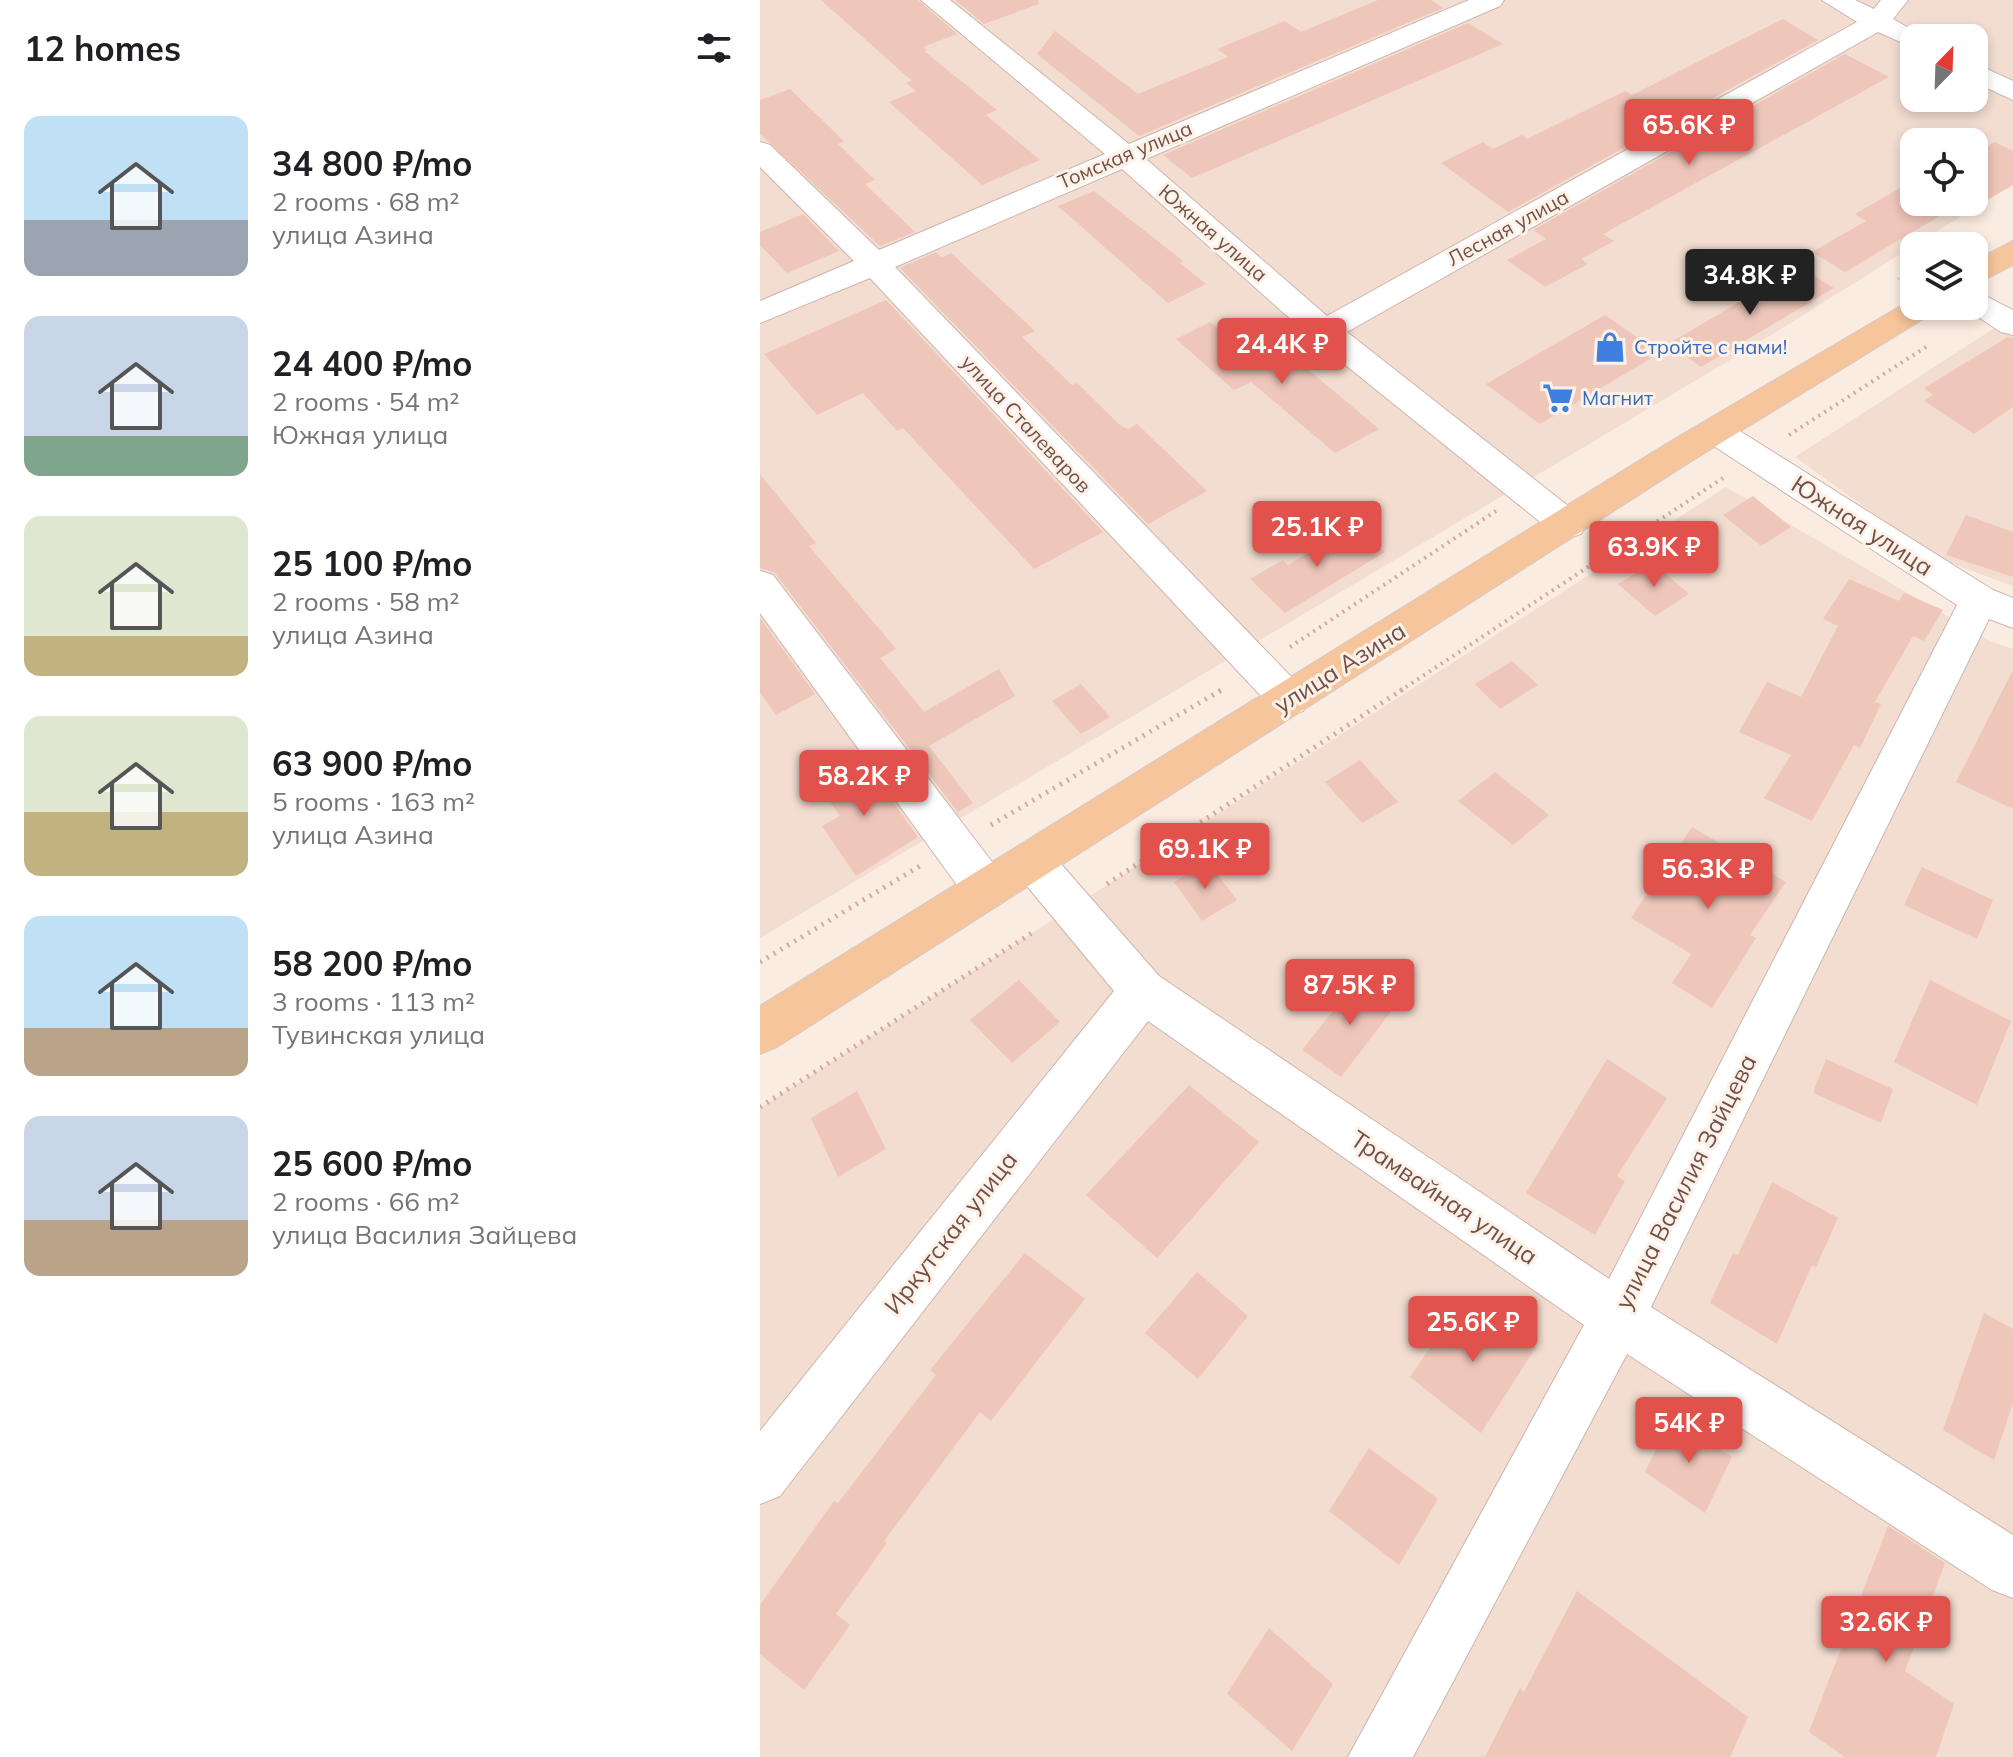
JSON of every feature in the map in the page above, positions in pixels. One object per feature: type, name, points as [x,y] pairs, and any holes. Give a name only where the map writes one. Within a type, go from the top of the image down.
[{"type":"main road","points":[[1988,266],[2013,251]]},
{"type":"main road","name":"улица Азина","points":[[760,1032],[1715,431],[1900,319]]},
{"type":"street","name":"Томская улица","points":[[760,313],[1491,0]]},
{"type":"street","points":[[1835,0],[1886,10],[1900,25]]},
{"type":"street","name":"Южная улица","points":[[951,3],[1324,331],[1568,525]]},
{"type":"street","name":"Лесная улица","points":[[1324,331],[1886,10]]},
{"type":"street","points":[[1988,79],[2013,92]]},
{"type":"street","name":"улица Сталеваров","points":[[760,151],[876,265],[1289,700]]},
{"type":"street","name":"Южная улица","points":[[1715,431],[1996,607]]},
{"type":"street","points":[[760,585],[986,889]]},
{"type":"street","name":"улица Василия Зайцева","points":[[1379,1757],[1618,1317],[1996,607]]},
{"type":"street","name":"Трамвайная улица","points":[[1032,861],[1143,991],[1618,1317],[2013,1569]]},
{"type":"street","name":"Иркутская улица","points":[[760,1476],[1143,991]]},
{"type":"path","points":[[760,1107],[1071,908],[1754,457],[1991,311]]},
{"type":"path","points":[[760,962],[1257,668],[1526,491]]},
{"type":"shaded area","points":[[760,0],[2013,0],[2013,184],[1988,200],[1988,128],[1900,128],[1900,216],[1962,216],[1936,232],[1900,232],[1900,255],[1747,350],[760,938]]},
{"type":"shaded area","points":[[2013,316],[2013,586],[1934,557],[1795,457]]},
{"type":"shaded area","points":[[1726,487],[1990,641],[2013,649],[2013,1757],[760,1757],[760,1108]]},
{"type":"building","points":[[821,0],[918,0],[957,34],[923,47],[927,50],[924,51],[997,110],[986,115],[1040,160],[982,185],[889,102],[916,91],[906,83],[912,81]]},
{"type":"building","points":[[955,0],[1038,0],[1039,4],[984,24]]},
{"type":"building","points":[[1378,0],[1431,0],[1443,8],[1139,136],[1037,54],[1055,31],[1138,94],[1228,57],[1217,49],[1285,21],[1301,32]]},
{"type":"building","points":[[1783,19],[1818,40],[1508,212],[1441,163],[1483,142],[1493,149],[1522,135],[1527,139],[1625,91],[1632,95]]},
{"type":"building","points":[[1468,23],[1503,44],[1192,178],[1163,155]]},
{"type":"building","points":[[1845,54],[1889,77],[1603,234],[1614,241],[1581,259],[1588,264],[1545,287],[1507,260],[1546,239],[1533,230]]},
{"type":"building","points":[[790,89],[844,141],[838,144],[875,180],[865,184],[915,232],[880,246],[760,134],[760,100]]},
{"type":"building","points":[[1995,142],[2013,151],[2013,185],[1988,200],[1988,146]]},
{"type":"building","points":[[1900,188],[1900,216],[1940,216],[1913,232],[1900,232],[1900,240],[1845,272],[1812,252],[1866,221],[1855,214]]},
{"type":"building","points":[[1094,191],[1183,261],[1180,263],[1206,284],[1168,303],[1058,206]]},
{"type":"building","points":[[803,214],[839,251],[787,273],[760,245],[760,232]]},
{"type":"building","points":[[936,252],[942,258],[951,253],[1035,331],[1022,337],[1072,385],[1077,383],[1121,426],[1128,429],[1137,424],[1207,491],[1148,524],[900,268]]},
{"type":"building","points":[[1799,267],[1834,288],[1701,367],[1668,344]]},
{"type":"building","points":[[886,300],[1103,532],[1034,569],[903,428],[897,431],[863,393],[817,415],[764,354]]},
{"type":"building","points":[[1605,315],[1660,353],[1540,424],[1486,384]]},
{"type":"building","points":[[1210,322],[1254,360],[1280,346],[1379,429],[1335,453],[1251,382],[1234,390],[1176,339]]},
{"type":"building","points":[[2008,337],[2013,338],[2013,407],[1974,434],[1924,401],[1933,395],[1924,388]]},
{"type":"building","points":[[760,474],[816,543],[809,546],[896,649],[880,658],[924,712],[999,669],[1015,696],[929,746],[973,803],[958,812],[775,573],[760,568]]},
{"type":"building","points":[[1753,496],[1791,527],[1761,546],[1723,515]]},
{"type":"building","points":[[1966,515],[2013,532],[2013,577],[1946,555]]},
{"type":"building","points":[[1355,525],[1385,552],[1285,613],[1250,579],[1283,560],[1288,565]]},
{"type":"building","points":[[1653,563],[1689,594],[1655,616],[1618,584]]},
{"type":"building","points":[[1849,579],[1899,601],[1904,593],[1943,610],[1924,641],[1913,636],[1875,702],[1881,704],[1860,748],[1854,745],[1812,821],[1764,798],[1791,755],[1739,732],[1767,682],[1801,697],[1838,626],[1823,619]]},
{"type":"building","points":[[760,618],[815,694],[776,715],[760,692]]},
{"type":"building","points":[[1512,661],[1538,685],[1500,709],[1475,684]]},
{"type":"building","points":[[2013,670],[2013,809],[1956,782]]},
{"type":"building","points":[[1081,684],[1110,717],[1081,734],[1052,701]]},
{"type":"building","points":[[861,758],[918,837],[856,876],[822,826],[840,816],[817,783]]},
{"type":"building","points":[[1360,760],[1398,802],[1362,823],[1325,782]]},
{"type":"building","points":[[1495,772],[1549,815],[1513,845],[1458,801]]},
{"type":"building","points":[[1692,827],[1786,882],[1750,935],[1756,938],[1712,1008],[1672,983],[1691,954],[1631,918]]},
{"type":"building","points":[[1208,862],[1237,900],[1202,921],[1174,882]]},
{"type":"building","points":[[1922,867],[1993,900],[1977,939],[1904,905]]},
{"type":"building","points":[[1360,977],[1399,1001],[1341,1077],[1302,1050]]},
{"type":"building","points":[[1019,980],[1060,1022],[1012,1063],[970,1020]]},
{"type":"building","points":[[1930,980],[2011,1021],[1977,1105],[1894,1062]]},
{"type":"building","points":[[1607,1059],[1667,1098],[1617,1176],[1625,1181],[1595,1235],[1526,1193]]},
{"type":"building","points":[[1826,1059],[1893,1089],[1881,1123],[1813,1093]]},
{"type":"building","points":[[1189,1085],[1259,1142],[1157,1258],[1086,1195]]},
{"type":"building","points":[[857,1091],[886,1149],[838,1177],[811,1118]]},
{"type":"building","points":[[1772,1182],[1838,1218],[1816,1267],[1812,1265],[1777,1344],[1710,1303],[1733,1253],[1738,1255]]},
{"type":"building","points":[[1025,1253],[1085,1299],[991,1421],[980,1412],[884,1541],[887,1543],[836,1614],[850,1625],[804,1690],[760,1654],[760,1605],[834,1501],[838,1503],[936,1375],[930,1370]]},
{"type":"building","points":[[1197,1272],[1248,1316],[1198,1379],[1145,1333]]},
{"type":"building","points":[[1466,1296],[1536,1347],[1481,1433],[1410,1377]]},
{"type":"building","points":[[1984,1313],[2013,1329],[2013,1403],[1994,1460],[1943,1430]]},
{"type":"building","points":[[1672,1417],[1732,1457],[1705,1513],[1645,1472]]},
{"type":"building","points":[[1369,1448],[1438,1499],[1399,1565],[1329,1511]]},
{"type":"building","points":[[1888,1526],[1945,1563],[1905,1671],[1954,1704],[1936,1757],[1845,1757],[1809,1732]]},
{"type":"building","points":[[1577,1591],[1748,1717],[1730,1757],[1485,1757],[1520,1688],[1524,1692]]},
{"type":"building","points":[[1269,1628],[1333,1684],[1292,1751],[1227,1694]]},
{"type":"place","name":"Стройте с нами!","points":[[1610,347]]},
{"type":"place","name":"Магнит","points":[[1558,398]]}]
